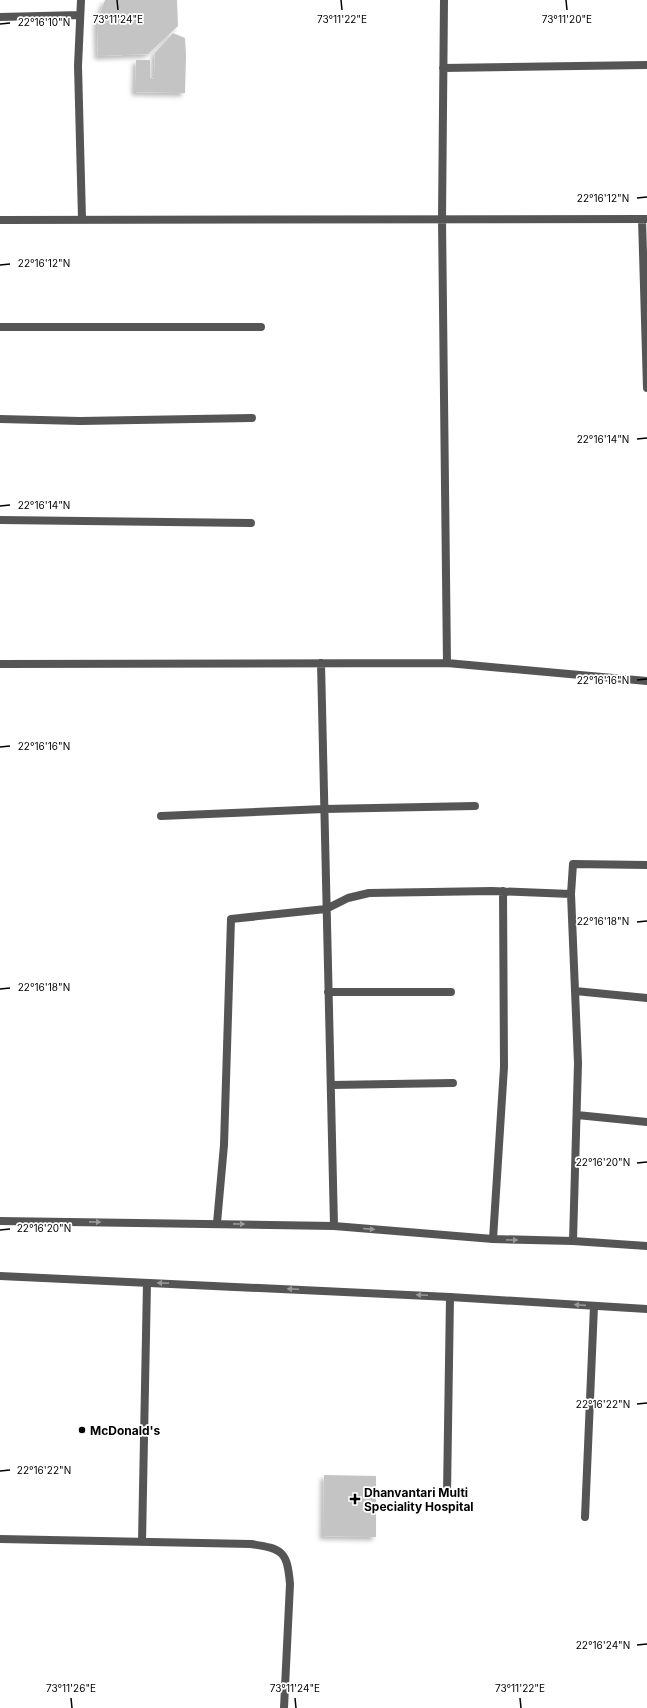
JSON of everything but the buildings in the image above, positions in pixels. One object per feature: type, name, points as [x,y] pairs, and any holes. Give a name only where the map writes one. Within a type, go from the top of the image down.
[{"type":"street","points":[[81,0],[78,66],[82,219]]},
{"type":"street","points":[[444,0],[442,219],[447,663]]},
{"type":"street","points":[[0,17],[80,15]]},
{"type":"street","points":[[443,68],[647,65]]},
{"type":"street","points":[[0,220],[644,219],[647,388]]},
{"type":"street","points":[[0,327],[261,327]]},
{"type":"street","points":[[0,419],[80,421],[252,418]]},
{"type":"street","points":[[0,520],[251,523]]},
{"type":"street","points":[[320,663],[334,1226]]},
{"type":"street","points":[[0,664],[447,663],[647,681]]},
{"type":"street","points":[[161,816],[324,809],[475,806]]},
{"type":"street","points":[[573,1241],[578,1063],[571,894],[573,864],[647,865]]},
{"type":"street","points":[[493,1239],[504,1067],[503,891]]},
{"type":"street","points":[[217,1224],[224,1145],[231,919],[326,908],[348,898],[369,893],[503,891],[571,894]]},
{"type":"street","points":[[575,991],[647,998]]},
{"type":"street","points":[[328,992],[451,992]]},
{"type":"street","points":[[331,1085],[453,1083]]},
{"type":"street","points":[[577,1115],[647,1122]]},
{"type":"street","points":[[0,1220],[334,1226],[493,1239],[573,1241],[647,1246]]},
{"type":"street","points":[[0,1276],[450,1297],[647,1309]]},
{"type":"street","points":[[142,1542],[147,1282]]},
{"type":"street","points":[[447,1493],[450,1297]]},
{"type":"street","points":[[585,1517],[594,1306]]},
{"type":"street","points":[[0,1539],[251,1544],[270,1547],[283,1553],[288,1564],[290,1584],[284,1708]]},
{"type":"place","name":"McDonald's","points":[[82,1430]]},
{"type":"place","name":"Dhanvantari Multi Speciality Hospital","points":[[355,1499]]}]
